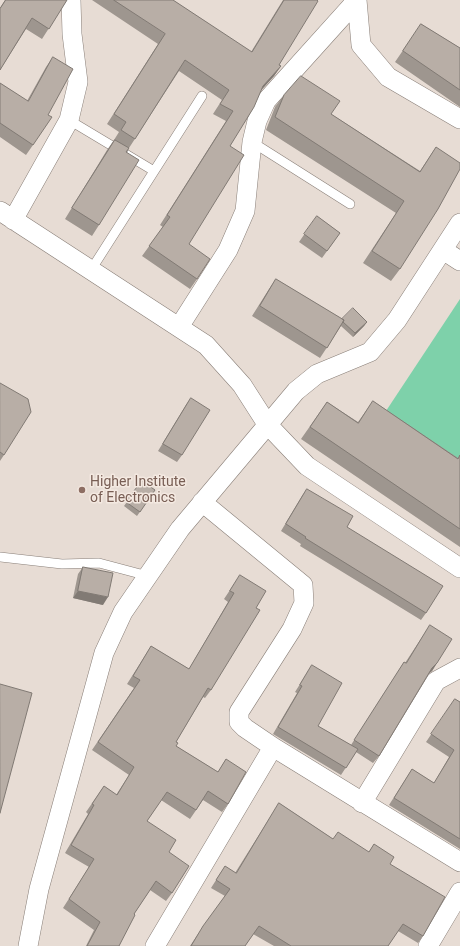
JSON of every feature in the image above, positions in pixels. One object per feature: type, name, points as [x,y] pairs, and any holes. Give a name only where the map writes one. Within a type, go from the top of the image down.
[{"type":"street","points":[[71,0],[72,34],[78,82],[69,120],[7,215],[206,345],[242,385],[267,424],[307,466],[460,568]]},
{"type":"street","points":[[179,327],[228,250],[245,211],[252,142],[257,121],[266,101],[357,0],[362,45],[388,77],[460,119]]},
{"type":"street","points":[[28,946],[39,889],[104,653],[123,612],[180,529],[296,391],[317,374],[370,352],[397,320],[460,223]]},
{"type":"street","points":[[443,250],[460,261]]},
{"type":"street","points":[[202,502],[303,585],[304,603],[292,629],[239,712],[239,722],[273,747],[460,862]]},
{"type":"street","points":[[362,803],[436,681],[460,668]]},
{"type":"street","points":[[155,946],[273,747]]},
{"type":"street","points":[[428,946],[460,892]]},
{"type":"lane","points":[[91,270],[202,96]]},
{"type":"lane","points":[[69,120],[154,170]]},
{"type":"lane","points":[[252,142],[350,204]]},
{"type":"lane","points":[[0,557],[62,564],[99,563],[148,576]]},
{"type":"green space","points":[[460,299],[460,464],[384,414]]},
{"type":"building","points":[[6,0],[67,0],[49,29],[32,18],[0,70],[0,9]]},
{"type":"building","points":[[114,0],[173,0],[252,52],[284,0],[318,1],[279,65],[281,66],[263,86],[254,107],[230,146],[244,155],[189,244],[210,259],[197,279],[149,246],[170,217],[167,215],[233,111],[220,104],[229,90],[185,60],[135,139],[121,130],[126,122],[114,114],[165,34]]},
{"type":"building","points":[[421,24],[460,48],[460,90],[403,51]]},
{"type":"building","points":[[53,57],[73,69],[48,115],[52,117],[33,145],[0,123],[0,83],[28,101]]},
{"type":"building","points":[[301,76],[340,101],[331,114],[420,172],[436,147],[460,163],[460,169],[438,209],[400,269],[372,251],[404,201],[275,117],[284,95]]},
{"type":"building","points":[[115,140],[129,148],[126,152],[139,160],[99,225],[72,208]]},
{"type":"building","points":[[317,216],[340,233],[327,251],[304,234]]},
{"type":"building","points":[[276,279],[344,320],[327,348],[260,306]]},
{"type":"building","points":[[353,308],[367,322],[355,333],[343,322],[344,320],[342,319]]},
{"type":"building","points":[[0,383],[28,399],[31,412],[4,455],[0,452]]},
{"type":"building","points":[[191,398],[210,410],[182,455],[163,444]]},
{"type":"building","points":[[373,401],[458,459],[460,455],[460,529],[310,427],[327,402],[358,423]]},
{"type":"building","points":[[142,481],[155,490],[140,512],[126,502]]},
{"type":"building","points":[[307,489],[353,516],[347,527],[443,586],[426,613],[305,538],[306,537],[286,524]]},
{"type":"building","points":[[83,567],[113,573],[108,597],[78,591]]},
{"type":"building","points":[[240,575],[266,591],[256,608],[260,610],[211,690],[208,688],[176,742],[178,743],[176,746],[218,772],[226,759],[246,772],[228,804],[208,791],[196,810],[167,792],[147,821],[176,840],[169,852],[189,866],[172,893],[156,881],[134,914],[135,915],[119,946],[87,946],[100,922],[69,899],[94,859],[71,845],[94,805],[92,804],[104,786],[117,795],[134,767],[98,742],[140,680],[133,676],[151,646],[189,669],[234,593],[230,591]]},
{"type":"building","points":[[430,625],[452,639],[437,663],[432,668],[379,756],[354,740],[404,662],[406,663]]},
{"type":"building","points":[[312,665],[342,683],[318,726],[358,749],[346,768],[278,727],[302,686],[300,685]]},
{"type":"building","points":[[0,684],[32,693],[0,813]]},
{"type":"building","points":[[455,699],[460,702],[460,839],[394,798],[412,769],[434,783],[454,750],[431,734]]},
{"type":"building","points":[[279,803],[333,839],[338,832],[369,852],[374,844],[394,857],[390,864],[445,897],[423,936],[403,924],[388,946],[291,946],[259,926],[245,946],[191,946],[203,926],[230,889],[216,880],[225,866],[236,873]]},
{"type":"place","name":"Higher Institute of Electronics","points":[[82,490]]}]
